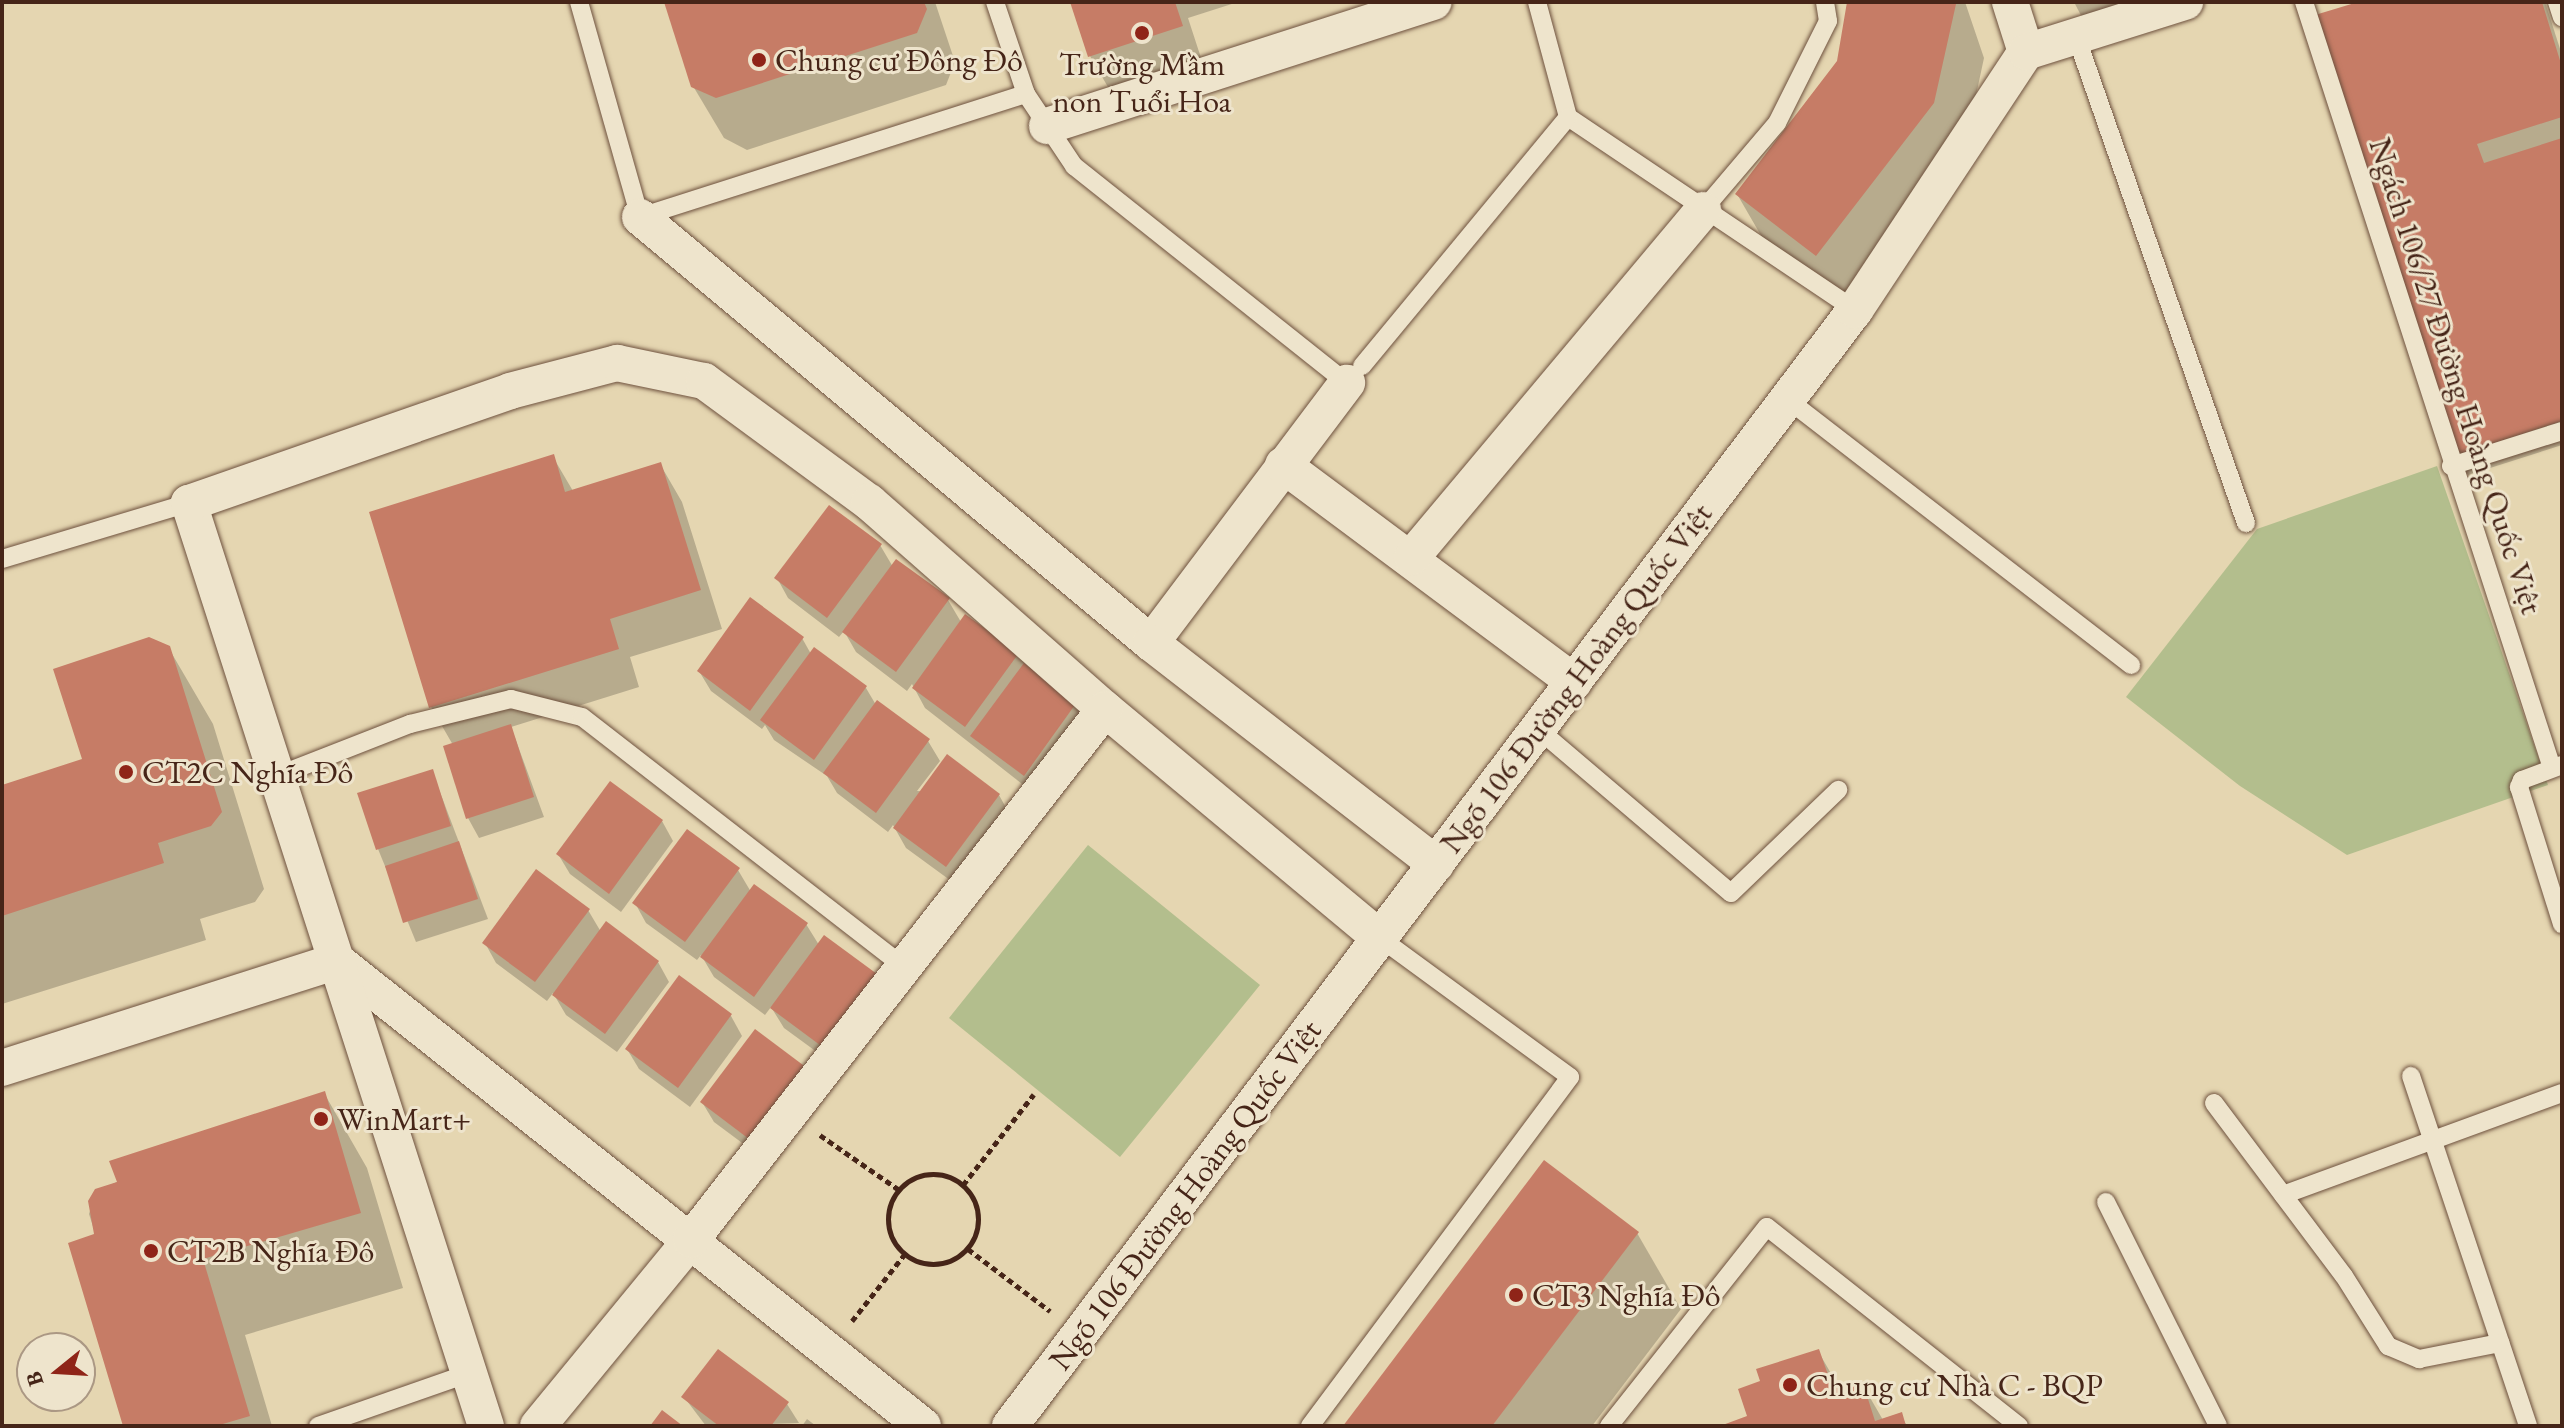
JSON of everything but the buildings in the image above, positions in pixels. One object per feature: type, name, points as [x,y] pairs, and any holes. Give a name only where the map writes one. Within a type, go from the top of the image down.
[{"type":"street","points":[[1047,126],[1434,2]]},
{"type":"street","points":[[2010,2],[2026,52],[2185,2]]},
{"type":"street","name":"Ngõ 106 Đường Hoàng Quốc Việt","points":[[1010,1426],[1855,310],[2026,52]]},
{"type":"street","points":[[1412,557],[1703,210]]},
{"type":"street","points":[[640,217],[1151,643],[1436,864]]},
{"type":"street","points":[[486,1426],[189,503],[510,391],[617,363],[666,369],[704,381],[869,502],[1105,709],[1380,938]]},
{"type":"street","points":[[1151,643],[1354,374]]},
{"type":"street","points":[[1283,465],[1412,557],[1574,682]]},
{"type":"street","points":[[538,1426],[691,1240],[1105,709]]},
{"type":"street","points":[[2,1068],[337,961]]},
{"type":"street","points":[[337,961],[923,1426]]},
{"type":"lane","points":[[579,2],[640,217],[1026,94]]},
{"type":"lane","points":[[995,2],[1026,94],[1074,166],[1354,374],[1568,117]]},
{"type":"lane","points":[[1537,2],[1568,117],[1855,310]]},
{"type":"lane","points":[[1703,210],[1777,123],[1828,21],[1825,2]]},
{"type":"lane","name":"Ngách 106/27 Đường Hoàng Quốc Việt","points":[[2304,2],[2451,466],[2557,766]]},
{"type":"lane","points":[[2557,2],[2562,17]]},
{"type":"lane","points":[[2076,36],[2246,523]]},
{"type":"lane","points":[[1787,399],[2131,665]]},
{"type":"lane","points":[[2451,466],[2562,431]]},
{"type":"lane","points":[[2,559],[189,503]]},
{"type":"lane","points":[[277,776],[410,724],[511,699],[582,717],[904,967]]},
{"type":"lane","points":[[1538,729],[1731,893],[1838,790]]},
{"type":"lane","points":[[2557,766],[2520,783],[2562,924]]},
{"type":"lane","points":[[1310,1426],[1570,1077],[1380,938]]},
{"type":"lane","points":[[2411,1076],[2528,1426]]},
{"type":"lane","points":[[2283,1195],[2562,1093]]},
{"type":"lane","points":[[2214,1103],[2283,1195],[2388,1346],[2419,1359],[2500,1343]]},
{"type":"lane","points":[[2106,1202],[2218,1426]]},
{"type":"lane","points":[[1609,1426],[1767,1227],[2019,1426]]},
{"type":"lane","points":[[318,1426],[469,1373]]},
{"type":"lane","points":[[1623,1407],[1629,1426]]},
{"type":"path","points":[[963,1185],[1034,1094]]},
{"type":"path","points":[[789,1113],[898,1189]]},
{"type":"path","points":[[926,1173],[942,1174],[963,1185],[977,1204],[979,1219],[968,1249],[941,1265],[925,1265],[905,1254],[890,1235],[888,1219],[898,1189],[926,1173]]},
{"type":"path","points":[[968,1249],[1080,1334]]},
{"type":"path","points":[[829,1351],[905,1254]]},
{"type":"green space","points":[[2437,466],[2548,785],[2347,855],[2240,786],[2126,697],[2257,529]]},
{"type":"green space","points":[[1088,845],[1260,985],[1120,1157],[949,1018]]},
{"type":"place","name":"Trường Mầm non Tuổi Hoa","points":[[1142,33]]},
{"type":"place","name":"Chung cư Đông Đô","points":[[759,60]]},
{"type":"place","name":"CT2C Nghĩa Đô","points":[[126,772]]},
{"type":"place","name":"WinMart+","points":[[321,1119]]},
{"type":"place","name":"CT2B Nghĩa Đô","points":[[151,1251]]},
{"type":"place","name":"CT3 Nghĩa Đô","points":[[1516,1295]]},
{"type":"place","name":"Chung cư Nhà C - BQP","points":[[1790,1385]]}]
